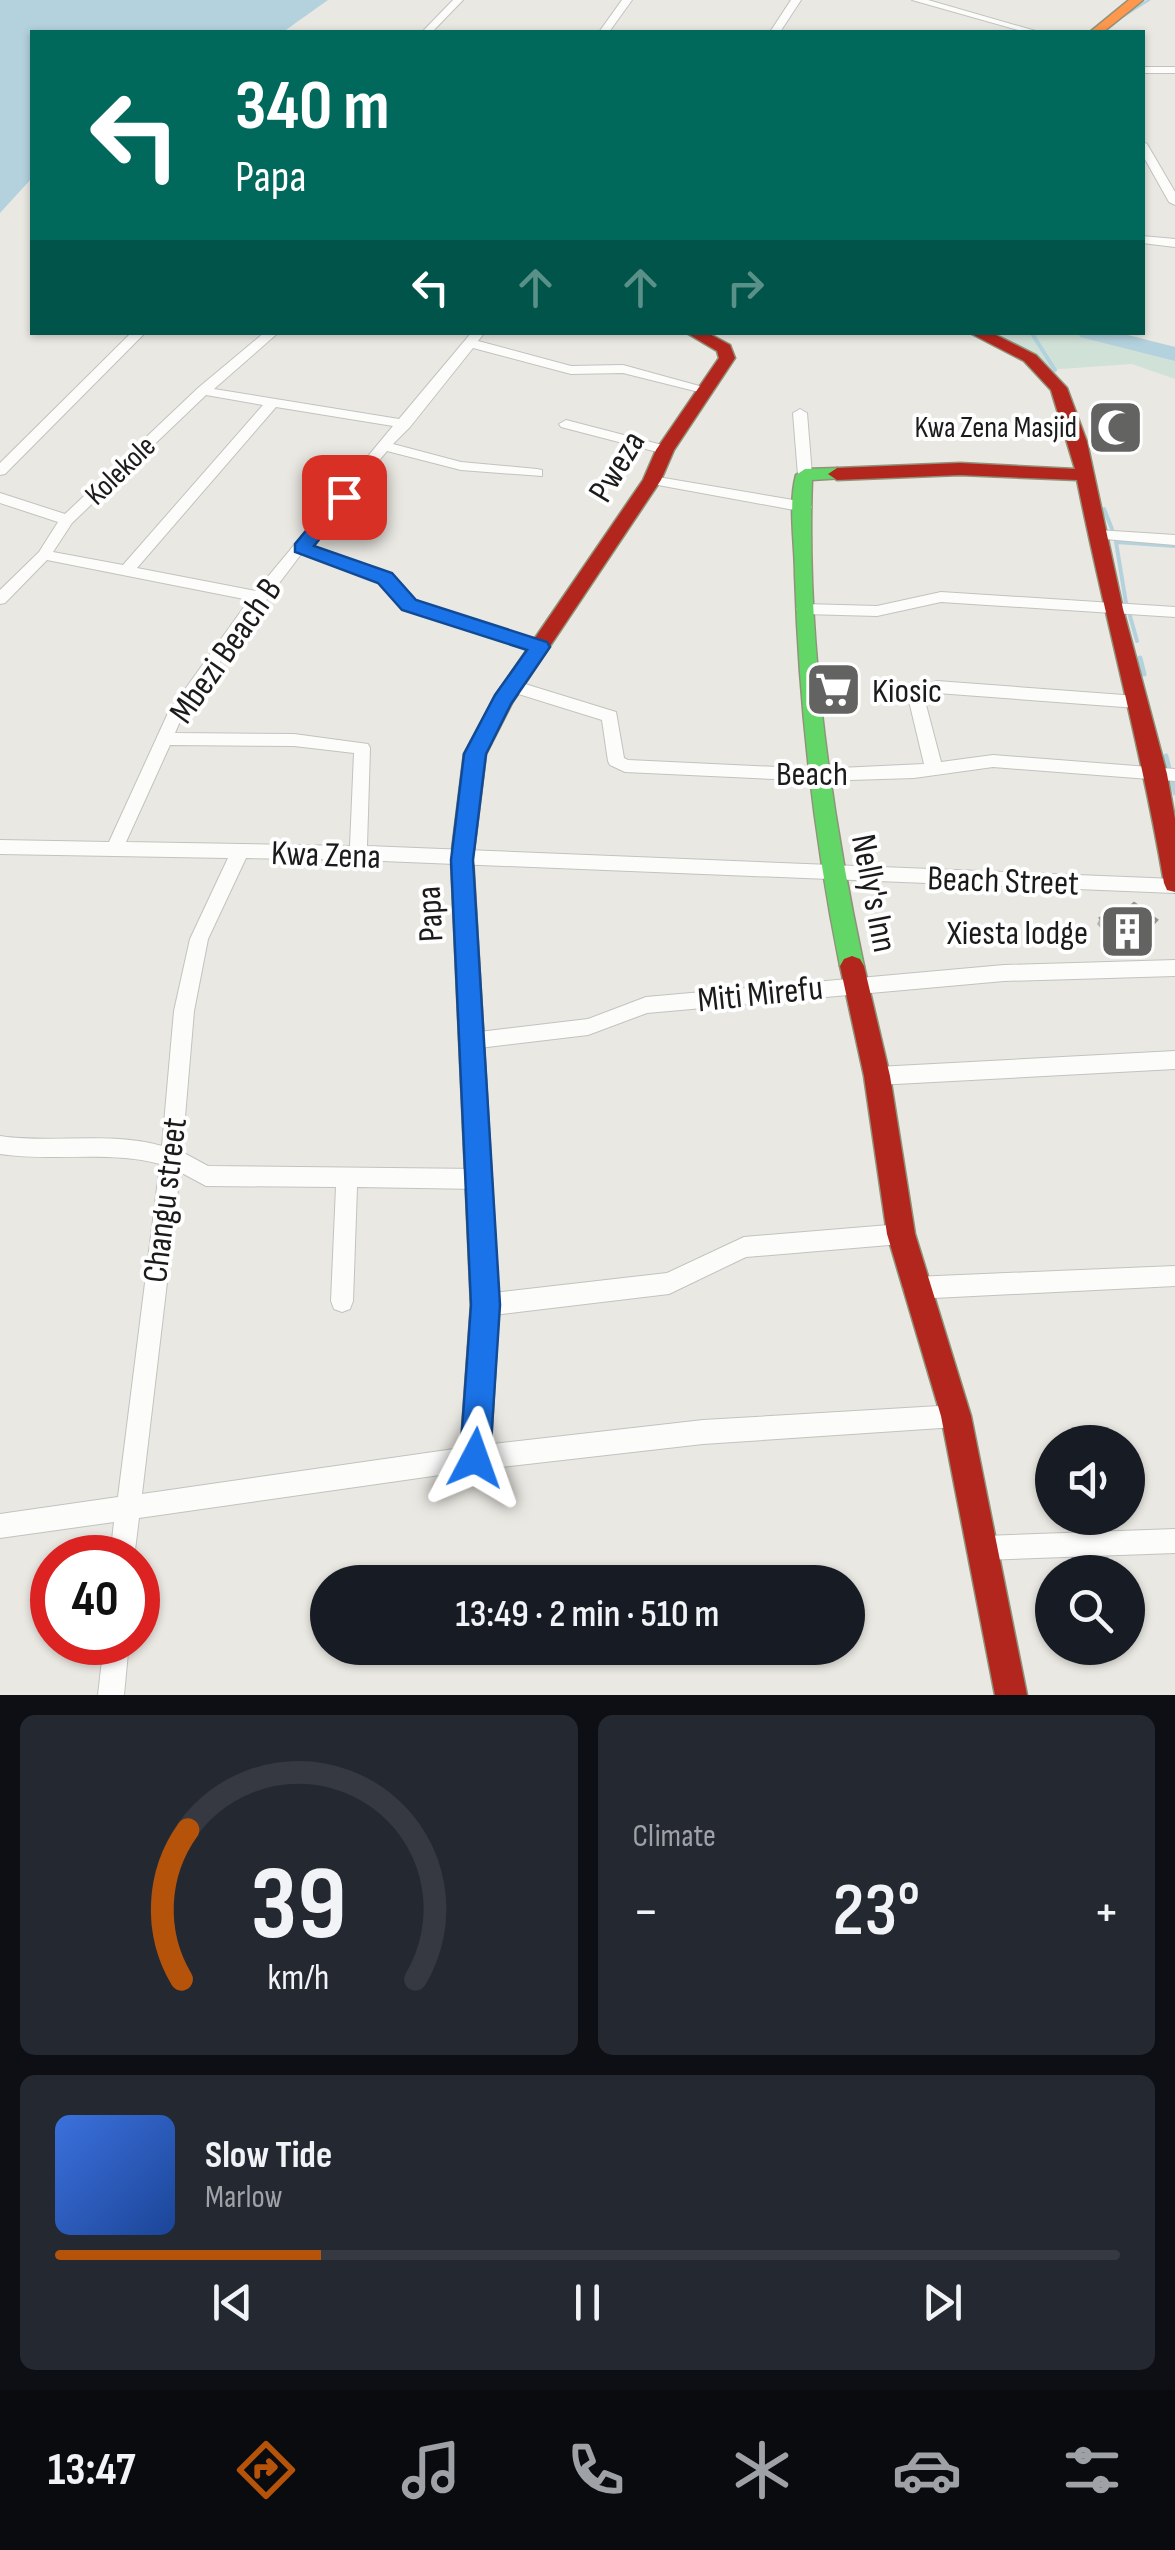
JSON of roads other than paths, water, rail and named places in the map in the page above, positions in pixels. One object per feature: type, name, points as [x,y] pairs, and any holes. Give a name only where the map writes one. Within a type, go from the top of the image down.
[{"type":"street","points":[[429,30],[458,0]]},
{"type":"street","points":[[605,30],[627,0]]},
{"type":"street","points":[[776,30],[796,0]]},
{"type":"street","points":[[917,0],[1027,30]]},
{"type":"street","points":[[942,7],[952,0]]},
{"type":"street","points":[[1099,30],[1137,0]]},
{"type":"street","points":[[1145,70],[1175,70]]},
{"type":"street","points":[[1145,148],[1169,179],[1175,202]]},
{"type":"street","points":[[1145,239],[1175,243]]},
{"type":"street","points":[[0,471],[137,335]]},
{"type":"street","name":"Kolekole","points":[[0,599],[44,555],[66,520],[202,390],[269,335]]},
{"type":"street","name":"Pweza","points":[[540,647],[652,480],[664,450],[721,370],[726,352],[700,335]]},
{"type":"street","points":[[982,335],[1030,358],[1059,388],[1078,442],[1137,702],[1165,775],[1175,885]]},
{"type":"street","points":[[475,338],[571,370],[623,370],[706,390]]},
{"type":"street","name":"Mbezi Beach B","points":[[115,848],[164,739],[198,680],[475,338]]},
{"type":"street","points":[[202,390],[405,424]]},
{"type":"street","points":[[125,572],[274,402]]},
{"type":"street","points":[[800,413],[805,476],[960,468],[1083,475]]},
{"type":"street","points":[[566,424],[664,450]]},
{"type":"street","points":[[386,446],[461,466],[537,473]]},
{"type":"street","name":"Nelly's Inn","points":[[805,476],[804,609],[831,874],[876,1076],[901,1234],[914,1288],[956,1416],[1011,1695]]},
{"type":"street","points":[[652,480],[805,507]]},
{"type":"street","points":[[0,498],[66,520]]},
{"type":"street","points":[[1098,535],[1175,540]]},
{"type":"street","points":[[302,548],[385,578],[409,605],[540,647]]},
{"type":"street","points":[[44,555],[262,597]]},
{"type":"street","points":[[804,609],[877,611],[942,597],[1175,612]]},
{"type":"street","name":"Papa","points":[[475,1458],[486,1305],[462,860],[475,754],[512,686],[540,647]]},
{"type":"street","name":"Beach","points":[[512,686],[610,716],[616,761],[624,766],[818,775],[934,769],[993,761],[1165,775]]},
{"type":"street","points":[[934,769],[916,701],[925,689],[936,686],[1137,702]]},
{"type":"street","points":[[164,739],[294,740],[362,748],[358,853]]},
{"type":"street","name":"Kwa Zena","points":[[0,847],[358,853],[831,874]]},
{"type":"street","name":"Changu street","points":[[123,1535],[171,1157],[184,1011],[199,939],[240,851]]},
{"type":"street","name":"Beach Street","points":[[831,874],[1175,885]]},
{"type":"street","name":"Miti Mirefu","points":[[470,1041],[588,1027],[646,1005],[1004,973],[1175,968]]},
{"type":"street","points":[[876,1076],[1175,1060]]},
{"type":"street","points":[[0,1145],[65,1150],[116,1148],[171,1157],[206,1176],[480,1179]]},
{"type":"street","points":[[342,1301],[347,1178]]},
{"type":"street","points":[[486,1305],[670,1283],[700,1272],[744,1247],[901,1234]]},
{"type":"street","points":[[914,1288],[1175,1276]]},
{"type":"street","points":[[0,1526],[475,1458],[704,1432],[956,1416]]},
{"type":"street","points":[[984,1548],[1175,1541]]},
{"type":"street","points":[[112,1695],[115,1665]]},
{"type":"water","points":[[0,0],[328,0],[286,30],[30,30],[30,180],[0,213]]},
{"type":"waterway","points":[[1122,17],[1149,0]]},
{"type":"waterway","points":[[1033,335],[1055,370]]},
{"type":"waterway","points":[[1100,335],[1175,354]]},
{"type":"waterway","points":[[1104,509],[1112,529]]},
{"type":"waterway","points":[[1126,603],[1116,542],[1175,546]]},
{"type":"waterway","points":[[1130,616],[1137,641]]},
{"type":"waterway","points":[[1140,658],[1144,674]]},
{"type":"waterway","points":[[1166,756],[1175,793]]},
{"type":"place","name":"Kwa Zena Masjid","points":[[1116,427]]},
{"type":"place","name":"Kiosic","points":[[833,690]]},
{"type":"place","name":"Xiesta lodge","points":[[1127,932]]}]
